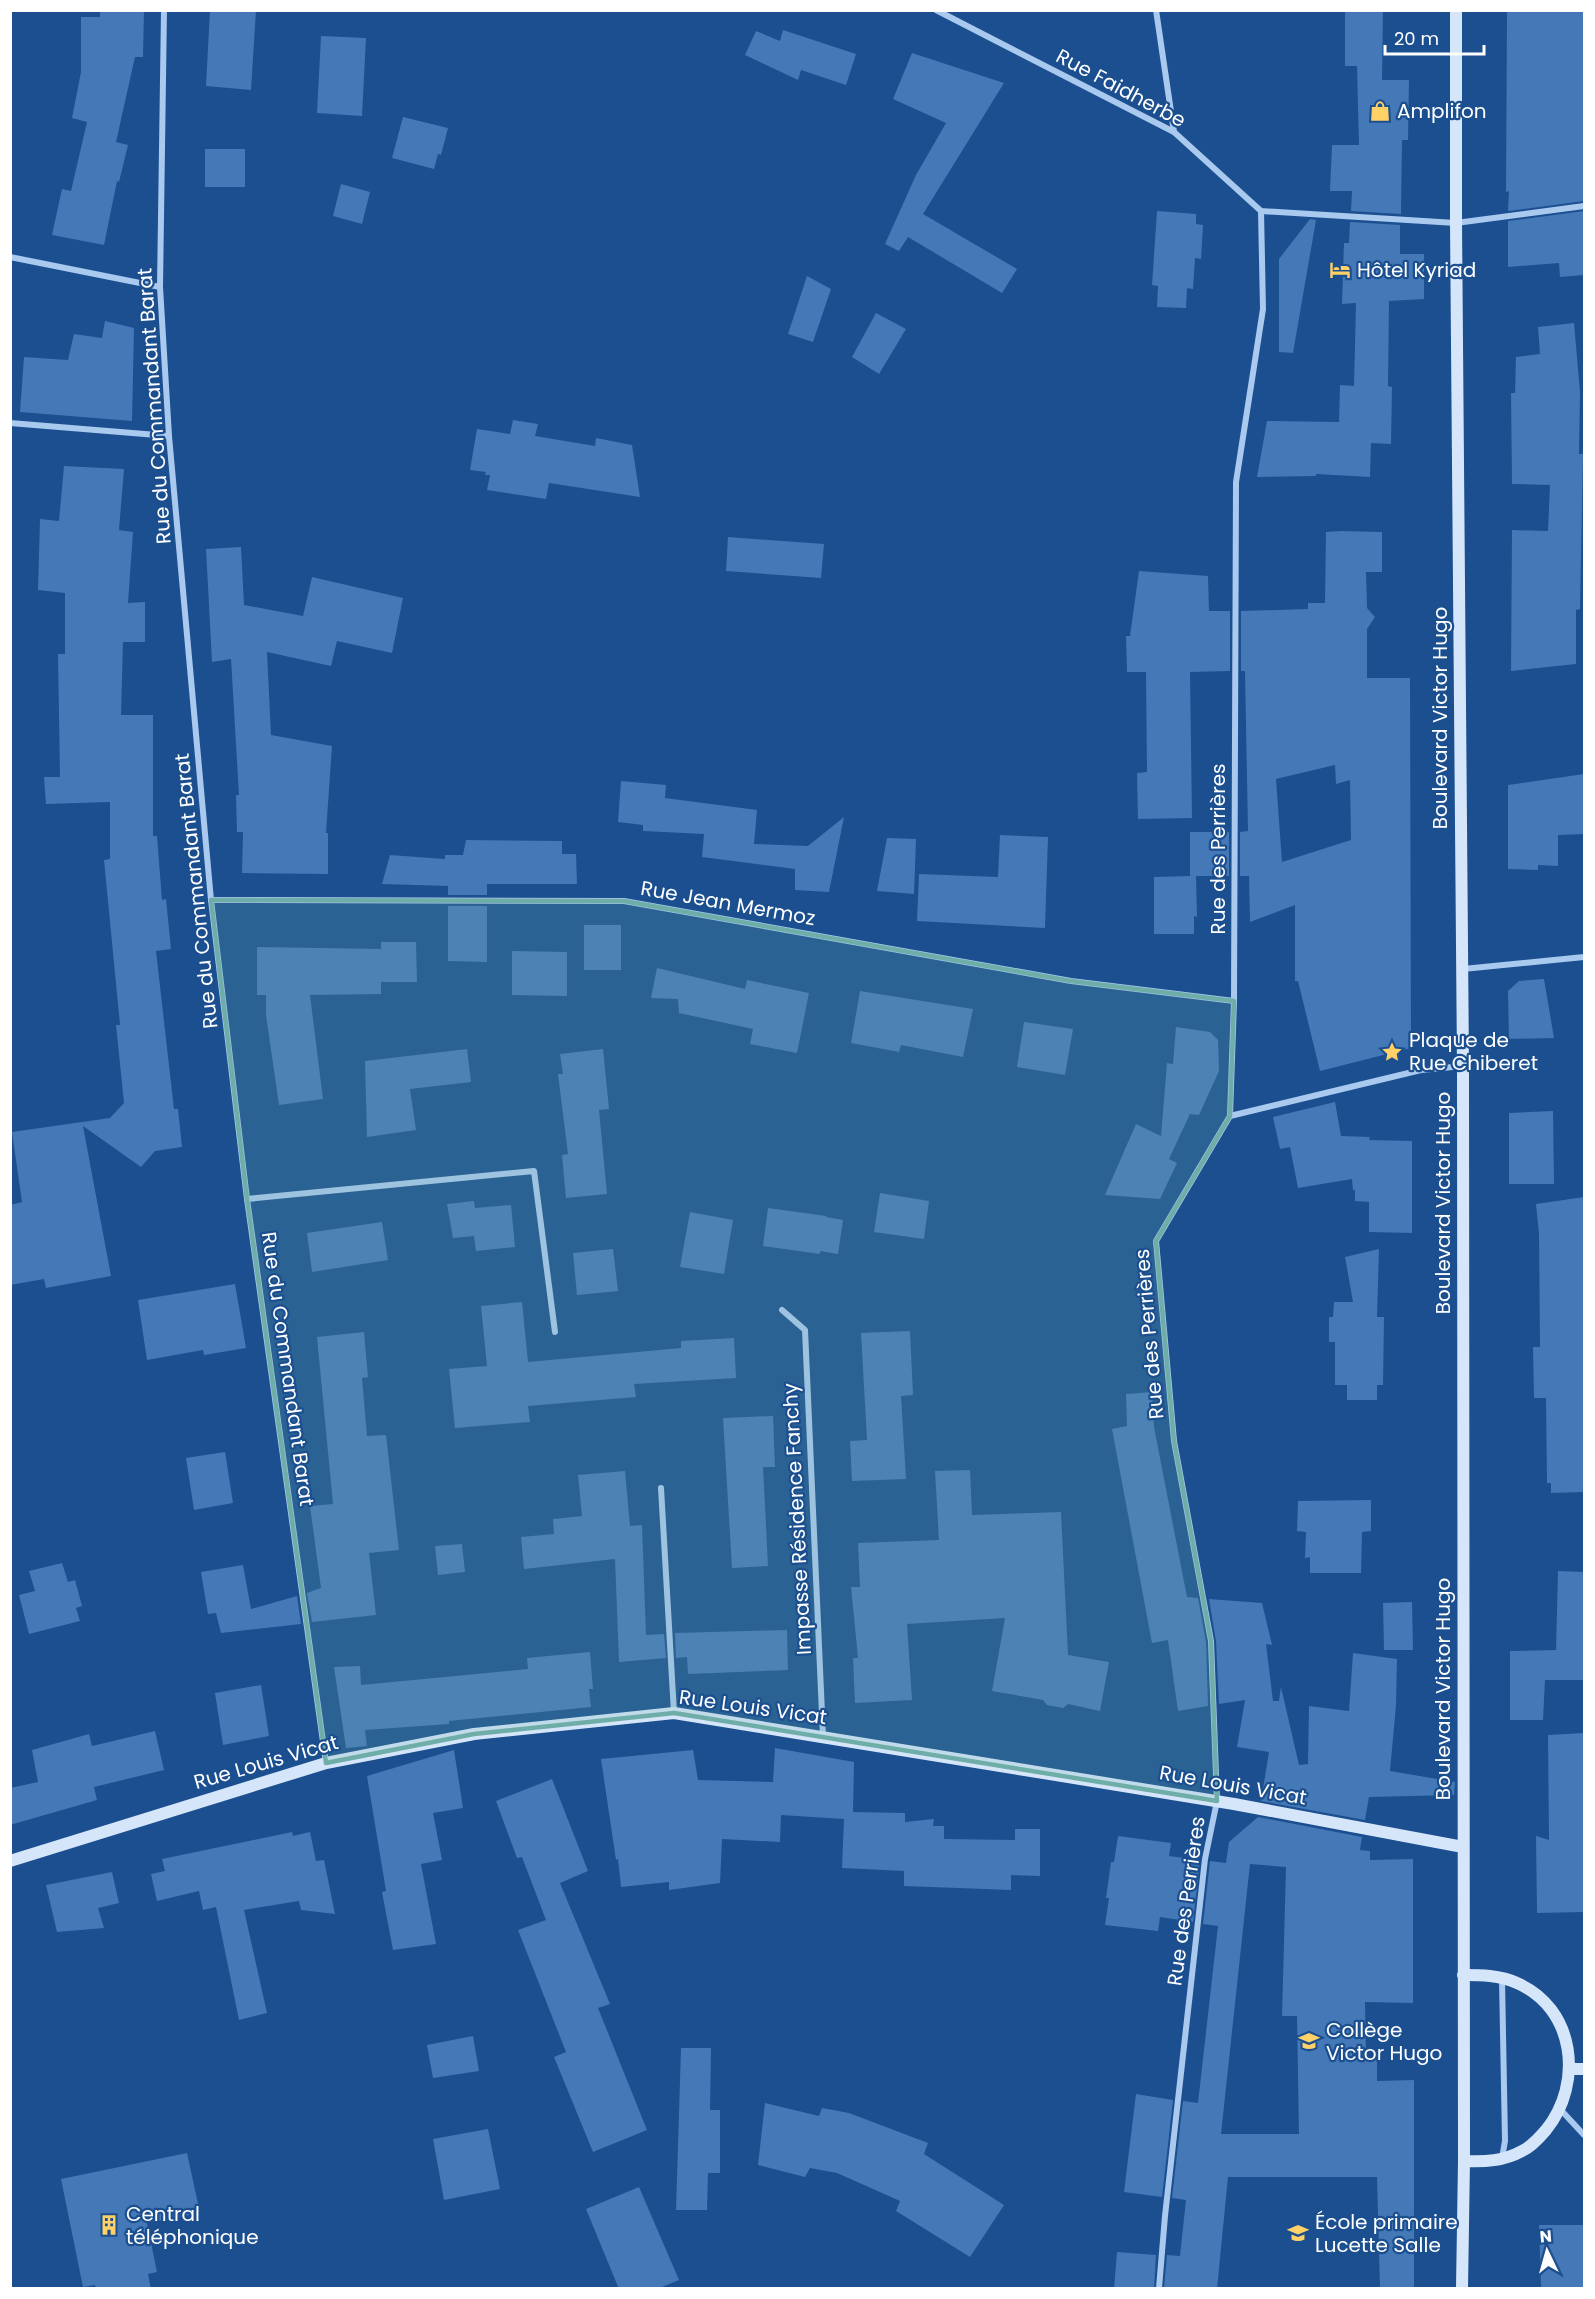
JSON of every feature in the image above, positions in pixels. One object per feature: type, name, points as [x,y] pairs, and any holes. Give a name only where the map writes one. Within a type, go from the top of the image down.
[{"type":"street","name":"Rue du Commandant Barat","points":[[164,10],[160,286],[169,436],[211,900],[247,1199],[326,1763]]},
{"type":"street","name":"Rue Faidherbe","points":[[936,10],[1174,132],[1262,211]]},
{"type":"street","points":[[1156,10],[1174,132]]},
{"type":"street","name":"Boulevard Victor Hugo","points":[[1456,10],[1463,1066],[1462,1975],[1464,2161],[1462,2289]]},
{"type":"street","points":[[1262,211],[1456,223],[1584,206]]},
{"type":"street","name":"Rue des Perrières","points":[[1159,2289],[1205,1858],[1217,1801],[1211,1641],[1174,1441],[1155,1241],[1230,1116],[1234,1001],[1236,482],[1263,309],[1262,211]]},
{"type":"street","points":[[10,257],[160,286]]},
{"type":"street","points":[[10,423],[169,436]]},
{"type":"street","name":"Rue Jean Mermoz","points":[[211,900],[624,901],[1071,981],[1234,1001]]},
{"type":"street","points":[[1462,969],[1584,957]]},
{"type":"street","points":[[1230,1116],[1421,1070],[1463,1066]]},
{"type":"street","points":[[247,1199],[534,1171],[555,1332]]},
{"type":"street","name":"Impasse Résidence Fanchy","points":[[782,1310],[805,1330],[823,1736]]},
{"type":"street","points":[[661,1488],[674,1713]]},
{"type":"street","name":"Rue Louis Vicat","points":[[10,1861],[326,1763],[474,1734],[674,1713],[1217,1801],[1463,1847]]},
{"type":"street","points":[[1462,1975],[1502,1979],[1515,1982],[1531,1990],[1553,2013],[1562,2028],[1568,2046],[1569,2069],[1567,2091],[1560,2109],[1540,2136],[1524,2151],[1487,2162],[1464,2161]]},
{"type":"street","points":[[1502,1979],[1505,2141],[1502,2159]]},
{"type":"street","points":[[1569,2069],[1584,2069]]},
{"type":"street","points":[[1560,2109],[1584,2135]]},
{"type":"highlighted area","points":[[211,900],[624,901],[1071,981],[1234,1001],[1230,1116],[1156,1241],[1174,1441],[1211,1641],[1217,1801],[674,1713],[474,1734],[326,1763],[247,1199]]},
{"type":"building","points":[[100,10],[144,10],[143,57],[135,57],[116,142],[128,145],[119,182],[117,181],[104,245],[52,235],[62,189],[71,191],[87,122],[72,118],[81,72],[81,17],[100,17]]},
{"type":"building","points":[[210,10],[256,10],[251,90],[206,86]]},
{"type":"building","points":[[1345,10],[1383,10],[1382,80],[1409,80],[1408,140],[1402,140],[1401,214],[1351,211],[1352,191],[1330,191],[1332,145],[1359,145],[1357,66],[1345,66]]},
{"type":"building","points":[[1507,10],[1584,10],[1584,201],[1508,211],[1509,191],[1506,192]]},
{"type":"building","points":[[783,30],[856,54],[846,85],[801,70],[798,80],[745,55],[756,31],[780,41]]},
{"type":"building","points":[[321,36],[366,38],[362,116],[317,113]]},
{"type":"building","points":[[912,53],[1004,83],[923,214],[1017,269],[1002,293],[908,237],[899,251],[885,244],[916,175],[946,123],[893,99]]},
{"type":"building","points":[[403,117],[448,128],[441,155],[438,154],[434,169],[392,158]]},
{"type":"building","points":[[205,149],[245,149],[245,187],[205,187]]},
{"type":"building","points":[[341,184],[370,192],[362,224],[333,216]]},
{"type":"building","points":[[1157,211],[1196,214],[1196,224],[1203,225],[1201,259],[1195,258],[1193,289],[1187,288],[1186,308],[1157,307],[1158,286],[1152,285]]},
{"type":"building","points":[[1584,211],[1584,275],[1560,277],[1559,263],[1508,267],[1508,221]]},
{"type":"building","points":[[1310,219],[1316,220],[1293,353],[1279,352],[1279,259]]},
{"type":"building","points":[[1350,222],[1400,225],[1400,254],[1424,254],[1424,299],[1389,301],[1388,386],[1392,387],[1391,444],[1371,443],[1370,477],[1316,474],[1316,476],[1257,477],[1267,421],[1339,422],[1340,385],[1354,386],[1356,303],[1342,304],[1344,243],[1349,243]]},
{"type":"building","points":[[807,276],[831,289],[813,342],[788,334]]},
{"type":"building","points":[[876,313],[906,329],[879,374],[852,357]]},
{"type":"building","points":[[105,321],[134,328],[132,421],[20,412],[24,357],[68,360],[74,334],[102,338]]},
{"type":"building","points":[[1574,323],[1580,392],[1579,454],[1583,454],[1580,609],[1576,610],[1576,664],[1511,671],[1512,530],[1548,531],[1550,485],[1512,484],[1511,393],[1515,393],[1516,357],[1540,354],[1538,327]]},
{"type":"building","points":[[513,420],[538,424],[535,436],[595,446],[596,438],[632,445],[640,497],[549,483],[546,499],[487,490],[490,475],[485,475],[486,472],[470,470],[477,429],[510,434]]},
{"type":"building","points":[[64,466],[124,469],[119,530],[133,532],[128,603],[145,602],[145,642],[123,642],[121,715],[153,715],[153,836],[157,836],[162,900],[166,899],[171,949],[156,951],[174,1109],[178,1109],[182,1147],[155,1151],[141,1167],[83,1126],[111,1276],[46,1288],[44,1279],[10,1285],[10,1205],[22,1202],[12,1132],[110,1118],[124,1103],[116,1025],[120,1025],[104,860],[110,859],[110,802],[46,804],[44,777],[60,777],[58,654],[65,654],[65,593],[38,590],[40,519],[59,521]]},
{"type":"building","points":[[1326,532],[1382,532],[1382,572],[1366,572],[1367,608],[1375,617],[1367,629],[1367,678],[1410,678],[1411,1048],[1320,1071],[1298,981],[1295,981],[1295,905],[1250,922],[1249,876],[1240,876],[1240,832],[1248,831],[1245,671],[1241,671],[1241,611],[1308,609],[1308,603],[1325,603]],"holes":[[[1335,765],[1336,784],[1350,780],[1351,840],[1282,862],[1276,779]]]},
{"type":"building","points":[[728,537],[824,544],[821,578],[726,571]]},
{"type":"building","points":[[241,547],[244,605],[303,616],[312,577],[403,598],[392,653],[337,641],[331,666],[267,652],[271,735],[332,746],[326,833],[328,833],[328,874],[242,873],[243,832],[237,832],[236,795],[239,795],[231,659],[212,662],[206,549]]},
{"type":"building","points":[[1139,571],[1208,576],[1209,611],[1230,611],[1230,671],[1190,672],[1192,818],[1138,819],[1137,773],[1147,772],[1146,672],[1127,672],[1126,636],[1130,636]]},
{"type":"building","points":[[1584,774],[1584,834],[1558,835],[1558,866],[1538,865],[1538,870],[1508,869],[1508,785]]},
{"type":"building","points":[[621,781],[666,785],[665,798],[757,810],[754,844],[808,846],[844,817],[829,892],[795,890],[795,869],[702,857],[704,834],[643,831],[643,825],[618,822]]},
{"type":"building","points":[[1190,832],[1229,832],[1229,876],[1196,876],[1197,917],[1194,916],[1194,934],[1154,934],[1154,877],[1190,876]]},
{"type":"building","points":[[1000,835],[1048,837],[1045,928],[917,921],[919,874],[998,877]]},
{"type":"building","points":[[887,838],[916,839],[914,894],[877,891]]},
{"type":"building","points":[[466,840],[562,841],[562,854],[576,854],[577,884],[487,884],[487,895],[448,895],[448,886],[382,884],[390,855],[445,859],[445,855],[463,855]]},
{"type":"building","points":[[448,906],[487,906],[487,962],[448,961]]},
{"type":"building","points":[[584,925],[621,925],[621,970],[584,970]]},
{"type":"building","points":[[381,942],[416,942],[417,982],[381,982],[381,994],[310,995],[323,1099],[279,1105],[266,1015],[266,995],[257,995],[257,947],[381,949]]},
{"type":"building","points":[[512,951],[567,952],[567,996],[512,995]]},
{"type":"building","points":[[657,968],[745,989],[747,980],[809,993],[797,1053],[750,1044],[753,1029],[679,1013],[678,999],[651,998]]},
{"type":"building","points":[[1544,979],[1554,1038],[1509,1039],[1508,991],[1519,981]]},
{"type":"building","points":[[860,991],[973,1009],[963,1057],[901,1045],[899,1052],[851,1043]]},
{"type":"building","points":[[1024,1022],[1073,1029],[1065,1075],[1017,1067]]},
{"type":"building","points":[[1176,1027],[1210,1032],[1218,1040],[1219,1071],[1199,1115],[1190,1114],[1169,1159],[1177,1163],[1160,1199],[1105,1195],[1136,1124],[1161,1136],[1167,1063],[1173,1064]]},
{"type":"building","points":[[467,1049],[471,1082],[410,1089],[416,1130],[367,1137],[365,1061]]},
{"type":"building","points":[[603,1049],[609,1109],[599,1110],[607,1194],[566,1198],[562,1155],[568,1154],[558,1074],[563,1074],[560,1054]]},
{"type":"building","points":[[1335,1102],[1341,1136],[1370,1137],[1369,1140],[1412,1141],[1412,1233],[1369,1232],[1369,1202],[1355,1201],[1352,1179],[1298,1188],[1290,1147],[1280,1149],[1273,1117]]},
{"type":"building","points":[[1553,1111],[1554,1184],[1509,1184],[1509,1113]]},
{"type":"building","points":[[880,1193],[929,1201],[924,1239],[874,1232]]},
{"type":"building","points":[[1584,1197],[1584,1492],[1551,1493],[1551,1483],[1547,1483],[1546,1398],[1534,1398],[1533,1347],[1540,1347],[1539,1234],[1536,1204]]},
{"type":"building","points":[[474,1201],[475,1208],[511,1205],[515,1247],[476,1251],[474,1236],[453,1238],[447,1204]]},
{"type":"building","points":[[768,1208],[843,1220],[838,1254],[820,1251],[820,1254],[763,1246]]},
{"type":"building","points":[[690,1212],[733,1220],[724,1274],[680,1267]]},
{"type":"building","points":[[382,1222],[388,1260],[312,1272],[307,1233]]},
{"type":"building","points":[[613,1249],[618,1291],[577,1295],[573,1253]]},
{"type":"building","points":[[1379,1249],[1377,1317],[1384,1317],[1383,1385],[1377,1385],[1377,1400],[1347,1400],[1347,1385],[1335,1385],[1335,1342],[1329,1342],[1329,1317],[1333,1317],[1334,1302],[1353,1302],[1345,1257]]},
{"type":"building","points":[[235,1284],[246,1348],[204,1355],[203,1350],[147,1360],[138,1300]]},
{"type":"building","points":[[522,1302],[528,1362],[681,1348],[681,1341],[734,1338],[736,1378],[634,1384],[636,1397],[528,1406],[530,1422],[455,1428],[449,1369],[487,1366],[481,1306]]},
{"type":"building","points":[[910,1331],[913,1395],[901,1396],[906,1479],[852,1481],[850,1441],[867,1440],[861,1333]]},
{"type":"building","points":[[364,1332],[368,1377],[362,1378],[367,1436],[386,1435],[399,1550],[369,1553],[376,1615],[312,1622],[307,1593],[321,1588],[310,1506],[333,1504],[317,1337]]},
{"type":"building","points":[[1152,1392],[1154,1427],[1187,1597],[1198,1598],[1206,1642],[1208,1706],[1178,1711],[1168,1640],[1152,1643],[1112,1429],[1127,1426],[1126,1394]]},
{"type":"building","points":[[773,1416],[775,1467],[763,1467],[768,1566],[732,1568],[723,1418]]},
{"type":"building","points":[[225,1452],[233,1503],[194,1510],[186,1458]]},
{"type":"building","points":[[970,1470],[972,1515],[1061,1512],[1068,1655],[1109,1662],[1100,1711],[1068,1704],[1063,1708],[1047,1705],[1043,1700],[992,1691],[1005,1618],[907,1624],[912,1700],[855,1703],[853,1658],[858,1658],[851,1587],[860,1587],[858,1543],[939,1540],[935,1471]]},
{"type":"building","points":[[625,1471],[630,1526],[642,1525],[646,1635],[664,1634],[666,1658],[619,1662],[615,1559],[524,1569],[521,1537],[554,1534],[553,1519],[582,1516],[578,1475]]},
{"type":"building","points":[[1371,1500],[1371,1531],[1362,1532],[1361,1573],[1310,1573],[1310,1557],[1305,1558],[1306,1532],[1297,1531],[1298,1501]]},
{"type":"building","points":[[462,1544],[465,1572],[438,1575],[435,1546]]},
{"type":"building","points":[[62,1563],[68,1582],[75,1580],[82,1606],[76,1608],[80,1621],[29,1634],[19,1595],[35,1591],[29,1571]]},
{"type":"building","points":[[243,1565],[251,1609],[297,1596],[301,1624],[221,1633],[216,1613],[208,1614],[201,1572]]},
{"type":"building","points":[[1558,1571],[1584,1572],[1584,1680],[1545,1680],[1543,1720],[1510,1720],[1510,1651],[1556,1650]]},
{"type":"building","points":[[1209,1599],[1262,1603],[1272,1645],[1266,1644],[1273,1701],[1279,1701],[1281,1687],[1299,1765],[1308,1764],[1309,1706],[1349,1711],[1353,1653],[1397,1659],[1396,1705],[1390,1771],[1455,1782],[1454,1795],[1369,1797],[1365,1820],[1261,1801],[1269,1752],[1237,1747],[1245,1700],[1219,1704],[1216,1641]]},
{"type":"building","points":[[1412,1602],[1413,1650],[1384,1650],[1383,1603]]},
{"type":"building","points":[[787,1630],[788,1670],[688,1674],[687,1657],[676,1658],[675,1633]]},
{"type":"building","points":[[590,1652],[593,1689],[589,1689],[591,1707],[449,1721],[449,1724],[365,1730],[367,1746],[346,1748],[334,1667],[360,1666],[361,1685],[528,1669],[527,1658]]},
{"type":"building","points":[[261,1685],[269,1736],[223,1745],[215,1693]]},
{"type":"building","points":[[155,1731],[164,1770],[94,1787],[97,1800],[10,1825],[10,1788],[38,1782],[32,1750],[89,1734],[92,1746]]},
{"type":"building","points":[[1584,1733],[1584,1912],[1537,1913],[1536,1836],[1549,1840],[1548,1735]]},
{"type":"building","points":[[775,1748],[854,1762],[853,1812],[905,1813],[905,1822],[934,1819],[933,1826],[944,1826],[944,1839],[1015,1840],[1015,1829],[1040,1829],[1040,1876],[1011,1875],[1011,1890],[904,1886],[904,1871],[842,1868],[844,1819],[781,1815],[780,1842],[722,1839],[720,1883],[669,1890],[669,1882],[621,1887],[601,1759],[693,1750],[698,1780],[773,1782]]},
{"type":"building","points":[[454,1750],[463,1808],[433,1813],[442,1860],[421,1864],[436,1944],[393,1950],[382,1892],[386,1891],[367,1776]]},
{"type":"building","points":[[552,1779],[588,1871],[560,1883],[610,2004],[598,2008],[647,2130],[593,2152],[554,2057],[566,2052],[518,1930],[546,1920],[522,1857],[517,1858],[496,1801]]},
{"type":"building","name":"Collège Victor Hugo","points":[[1258,1817],[1362,1837],[1360,1850],[1370,1851],[1370,1860],[1413,1859],[1413,2003],[1365,2002],[1366,2058],[1377,2057],[1377,2081],[1414,2080],[1414,2289],[1380,2289],[1377,2177],[1228,2177],[1217,2289],[1164,2289],[1167,2255],[1180,2256],[1186,2200],[1172,2198],[1183,2101],[1198,2103],[1218,1926],[1203,1924],[1210,1861],[1226,1863],[1229,1842]],"holes":[[[1250,1864],[1286,1867],[1282,2016],[1297,2016],[1299,2134],[1221,2134]]]},
{"type":"building","points":[[292,1832],[293,1836],[310,1832],[316,1861],[324,1860],[335,1914],[301,1910],[299,1901],[244,1910],[267,2013],[239,2020],[216,1907],[203,1910],[199,1891],[157,1901],[151,1874],[165,1871],[162,1859]]},
{"type":"building","points":[[1118,1836],[1171,1843],[1169,1856],[1200,1860],[1193,1922],[1160,1917],[1158,1931],[1105,1925],[1111,1862],[1114,1862]]},
{"type":"building","points":[[112,1872],[119,1903],[98,1908],[104,1928],[57,1932],[46,1885]]},
{"type":"building","points":[[473,2036],[479,2071],[433,2078],[427,2045]]},
{"type":"building","points":[[681,2048],[711,2048],[710,2110],[720,2110],[720,2173],[708,2173],[707,2210],[676,2210]]},
{"type":"building","points":[[1136,2094],[1173,2100],[1162,2197],[1124,2192]]},
{"type":"building","points":[[765,2103],[819,2116],[822,2108],[849,2113],[928,2143],[924,2154],[1004,2205],[970,2257],[896,2211],[900,2201],[837,2173],[810,2168],[805,2177],[758,2165]]},
{"type":"building","points":[[488,2129],[500,2189],[444,2200],[433,2139]]},
{"type":"building","name":"Central téléphonique","points":[[187,2153],[200,2213],[147,2223],[157,2272],[148,2274],[151,2289],[96,2289],[95,2285],[83,2287],[61,2179]]},
{"type":"building","points":[[639,2187],[679,2280],[657,2289],[619,2289],[586,2209]]},
{"type":"building","points":[[1539,2225],[1584,2225],[1584,2289],[1541,2289]]},
{"type":"building","points":[[1117,2252],[1156,2255],[1154,2289],[1114,2289]]},
{"type":"place","name":"Amplifon","points":[[1380,111]]},
{"type":"place","name":"Hôtel Kyriad","points":[[1340,270]]},
{"type":"place","name":"Plaque de Rue Chiberet","points":[[1392,1052]]},
{"type":"place","name":"Collège Victor Hugo","points":[[1309,2041]]},
{"type":"place","name":"Central téléphonique","points":[[109,2225]]},
{"type":"place","name":"École primaire Lucette Salle","points":[[1298,2233]]}]
